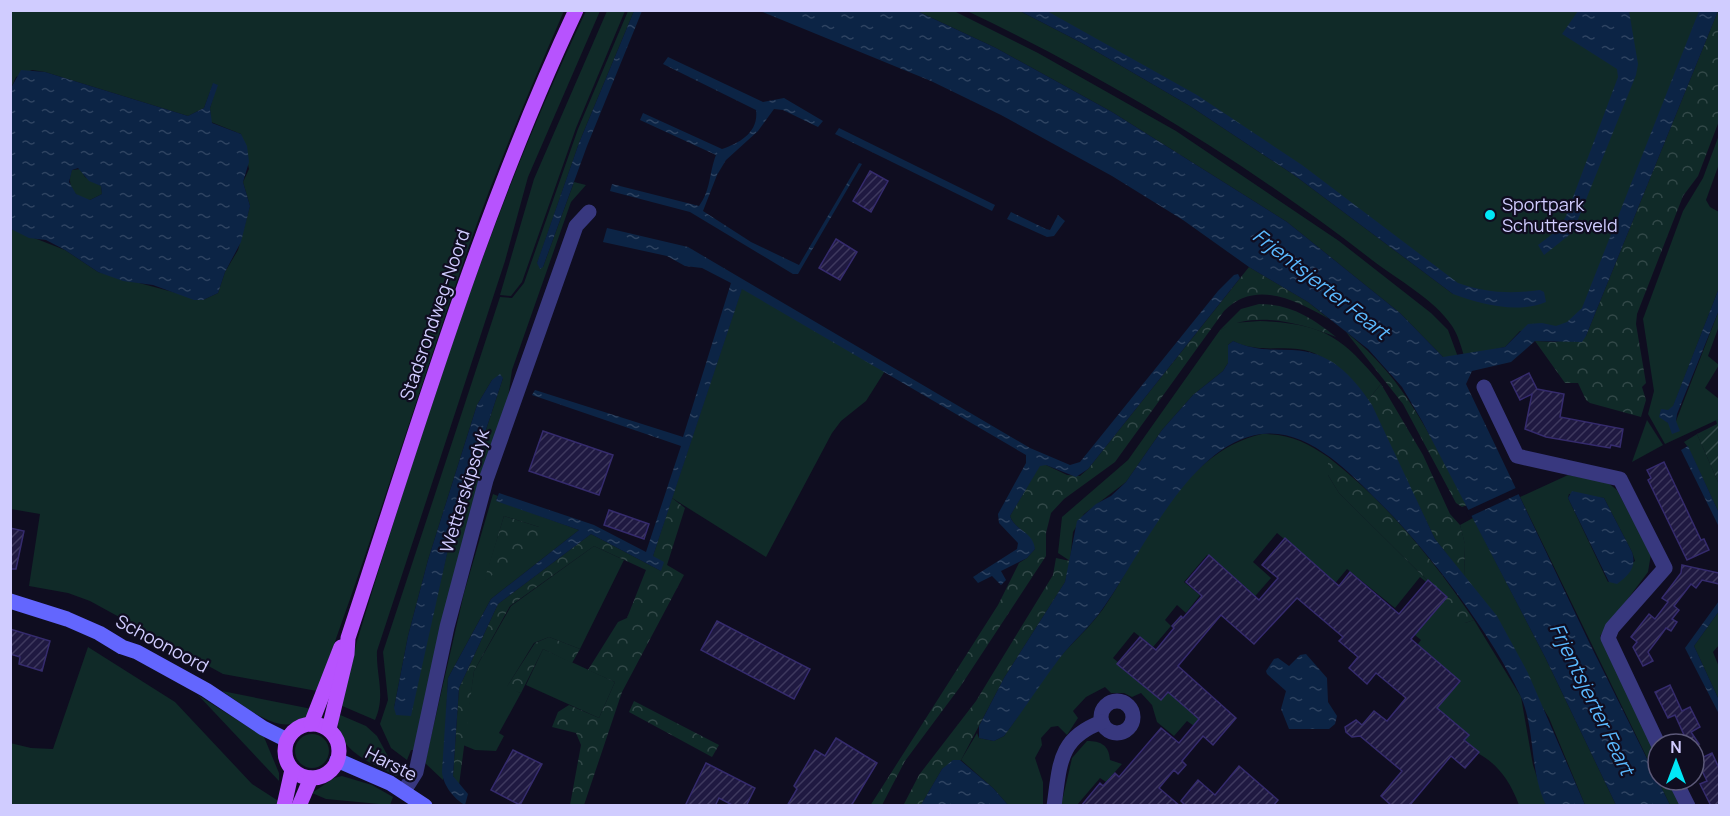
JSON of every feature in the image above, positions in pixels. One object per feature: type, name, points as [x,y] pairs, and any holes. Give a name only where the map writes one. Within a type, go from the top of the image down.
[{"type":"main road","name":"Stadsrondweg-Noord","points":[[329,729],[347,654],[348,638],[472,262],[515,150],[576,10]]},
{"type":"main road","name":"Stadsrondweg-Noord","points":[[311,724],[339,651],[348,638]]},
{"type":"main road","points":[[311,724],[329,729],[338,741],[337,760],[324,776],[311,778],[298,775],[292,770],[285,756],[287,740],[296,729],[311,724]]},
{"type":"main road","points":[[284,806],[292,770]]},
{"type":"main road","points":[[299,806],[311,778]]},
{"type":"street","name":"Wetterskipsdyk","points":[[404,791],[416,772],[438,667],[486,480],[576,226],[589,212]]},
{"type":"street","points":[[1484,387],[1517,456],[1620,479],[1665,568],[1612,628],[1608,638],[1652,732]]},
{"type":"street","name":"Schoonoord","points":[[10,601],[67,619],[122,647],[137,652],[206,690],[263,728],[287,740]]},
{"type":"street","points":[[1054,806],[1061,762],[1070,742],[1081,729],[1102,722]]},
{"type":"street","name":"Harste","points":[[337,760],[369,772],[404,791],[425,806]]},
{"type":"street","points":[[1682,792],[1688,806]]},
{"type":"green space","points":[[10,11],[564,11],[481,213],[357,580],[317,691],[223,674],[90,601],[68,593],[29,586],[40,514],[11,509],[11,229],[65,250],[98,272],[203,300],[218,293],[225,272],[238,250],[250,206],[243,182],[249,169],[241,134],[211,122],[210,108],[217,85],[213,84],[204,108],[188,116],[45,72],[32,70],[16,77],[11,88]]},
{"type":"green space","points":[[586,11],[600,11],[528,177],[505,261],[377,651],[380,702],[375,720],[340,705],[357,641],[433,401],[488,243],[551,87]]},
{"type":"green space","points":[[607,11],[625,11],[576,128],[522,282],[511,296],[500,295],[534,179]]},
{"type":"green space","points":[[628,11],[634,11],[579,143],[537,263],[543,267],[574,182],[586,185],[571,202],[512,370],[508,398],[415,750],[411,750],[407,760],[391,748],[380,724],[388,700],[383,652],[500,297],[512,298],[524,283],[578,129]],"holes":[[[503,378],[451,536],[437,596],[394,708],[408,636],[428,560],[477,405],[492,380]]]},
{"type":"green space","points":[[917,11],[954,11],[1038,53],[1176,131],[1339,241],[1431,313],[1448,330],[1458,357],[1443,357],[1400,313],[1287,222],[1112,112],[996,48]]},
{"type":"green space","name":"Sportpark Schuttersveld","points":[[967,11],[1020,11],[1082,43],[1190,106],[1294,175],[1453,294],[1451,287],[1297,169],[1033,11],[1703,11],[1584,316],[1559,329],[1520,331],[1505,347],[1464,356],[1454,329],[1436,307],[1325,224],[1227,157],[1125,94]]},
{"type":"green space","points":[[1718,11],[1719,121],[1698,176],[1683,196],[1637,314],[1636,324],[1646,383],[1642,387],[1646,400],[1641,417],[1590,403],[1586,400],[1578,383],[1565,383],[1535,341],[1555,342],[1586,336]]},
{"type":"green space","points":[[1719,135],[1719,164],[1706,200],[1710,207],[1719,212],[1719,288],[1673,407],[1663,418],[1668,423],[1676,421],[1719,310],[1719,326],[1708,356],[1719,365],[1705,388],[1719,399],[1719,419],[1665,444],[1648,414],[1654,391],[1643,319],[1683,211],[1703,178]]},
{"type":"green space","points":[[80,169],[85,177],[101,186],[102,194],[90,200],[76,194],[71,185],[70,175],[72,170]]},
{"type":"green space","points":[[1249,267],[1308,302],[1329,319],[1303,305],[1262,294],[1236,301],[1224,311],[1115,462],[1064,499],[1051,513],[1046,533],[1046,556],[960,687],[905,761],[882,805],[870,806],[998,605],[1019,563],[1035,549],[1032,542],[1010,516],[1040,465],[1044,464],[1067,475],[1080,476],[1088,469]]},
{"type":"green space","points":[[742,288],[885,371],[866,401],[841,421],[832,433],[766,557],[672,498]]},
{"type":"green space","points":[[1259,304],[1291,309],[1336,337],[1293,323],[1263,320],[1234,324],[1220,330],[1241,309]]},
{"type":"green space","points":[[1260,321],[1300,325],[1330,336],[1354,354],[1381,384],[1368,400],[1342,372],[1318,355],[1292,348],[1253,347],[1233,341],[1228,345],[1228,363],[1223,371],[1193,395],[1162,430],[1126,482],[1084,514],[1073,532],[1070,561],[1058,553],[1062,517],[1128,460],[1220,330],[1232,323]]},
{"type":"green space","points":[[1346,332],[1386,370],[1402,390],[1429,434],[1467,505],[1462,507],[1456,503],[1403,404]]},
{"type":"green space","points":[[1381,384],[1423,455],[1450,514],[1460,525],[1465,544],[1464,576],[1435,539],[1368,400]]},
{"type":"green space","points":[[1719,419],[1719,484],[1697,434],[1717,424],[1716,420]]},
{"type":"green space","points":[[1647,420],[1663,445],[1632,462]]},
{"type":"green space","points":[[1262,434],[1281,435],[1297,440],[1328,457],[1328,475],[1339,493],[1441,594],[1420,577],[1395,608],[1347,569],[1327,593],[1315,583],[1324,572],[1277,533],[1253,562],[1271,578],[1250,602],[1243,596],[1248,589],[1207,555],[1184,582],[1200,595],[1186,613],[1177,605],[1165,620],[1171,626],[1153,647],[1134,632],[1113,658],[1159,696],[1165,689],[1201,719],[1194,726],[1187,721],[1174,736],[1157,722],[1152,705],[1141,693],[1132,697],[1124,693],[1111,693],[1105,687],[1086,697],[1073,711],[1078,718],[1067,735],[1058,726],[1051,727],[1041,738],[1042,745],[1035,758],[1043,782],[1043,805],[1008,805],[993,788],[961,760],[977,733],[979,738],[994,741],[1004,736],[1045,676],[1103,609],[1150,531],[1187,481],[1209,460],[1234,444]]},
{"type":"green space","points":[[1697,434],[1719,484],[1719,513],[1684,442]]},
{"type":"green space","points":[[1328,457],[1389,512],[1425,553],[1474,620],[1465,623],[1456,621],[1440,597],[1442,595],[1339,493],[1328,475]]},
{"type":"green space","points":[[1568,475],[1607,482],[1617,490],[1651,554],[1648,572],[1600,636],[1646,732],[1646,756],[1520,497]],"holes":[[[1569,494],[1604,498],[1635,561],[1608,582],[1568,498]]]},
{"type":"green space","points":[[493,494],[498,496],[496,500],[579,530],[491,599],[448,678],[443,780],[425,763],[464,593]],"holes":[[[504,516],[539,527],[485,580]]]},
{"type":"green space","points":[[672,498],[685,508],[667,565],[684,575],[622,692],[584,805],[570,805],[581,745],[576,733],[552,727],[558,712],[569,705],[599,718],[615,682],[588,670],[618,622],[627,618],[646,570],[594,546],[510,606],[474,671],[459,785],[453,776],[459,688],[498,604],[591,534],[661,571],[653,556]]},
{"type":"green space","points":[[504,516],[539,527],[547,535],[484,581]]},
{"type":"green space","points":[[1473,518],[1545,657],[1616,805],[1585,805],[1549,718],[1464,576],[1465,545],[1460,525]]},
{"type":"green space","points":[[594,546],[624,560],[580,649],[549,637],[534,643],[507,687],[521,693],[499,733],[504,736],[496,751],[475,750],[463,745],[474,671],[511,606]]},
{"type":"green space","points":[[1056,558],[1070,561],[1065,582],[1004,678],[961,760],[942,769],[921,805],[903,806],[919,775],[976,701],[1053,575]]},
{"type":"green space","points":[[1441,594],[1465,623],[1474,620],[1521,697],[1533,765],[1546,805],[1519,805],[1500,771],[1476,752],[1445,740],[1409,731],[1454,676],[1417,645],[1421,640],[1410,631]]},
{"type":"green space","points":[[1719,611],[1719,645],[1713,652],[1719,667],[1719,700],[1694,646]]},
{"type":"green space","points":[[549,637],[580,649],[572,663],[543,649],[521,693],[506,688],[535,643]]},
{"type":"green space","points":[[88,647],[175,702],[252,784],[280,802],[279,806],[11,805],[10,743],[31,748],[53,749]]},
{"type":"green space","points":[[543,649],[615,682],[599,718],[526,685]]},
{"type":"green space","points":[[222,691],[312,709],[302,720],[291,724],[280,724],[267,720]]},
{"type":"green space","points":[[198,695],[264,737],[279,773],[279,781]]},
{"type":"green space","points":[[634,701],[719,745],[712,757],[629,712]]},
{"type":"green space","points":[[338,714],[366,726],[377,736],[390,760],[404,771],[396,776],[356,753],[342,737],[338,726]]},
{"type":"green space","points":[[312,734],[324,739],[329,751],[324,763],[312,768],[300,763],[295,751],[300,739]]},
{"type":"green space","points":[[1087,741],[1103,745],[1108,751],[1110,760],[1122,764],[1106,782],[1100,778],[1077,805],[1061,806],[1072,758]]},
{"type":"green space","points":[[342,776],[372,785],[393,797],[390,805],[326,799],[312,793],[334,778]]},
{"type":"green space","points":[[1664,792],[1676,792],[1682,805],[1670,805]]},
{"type":"water","points":[[634,11],[642,11],[587,146],[543,267],[540,269],[537,263],[579,143]]},
{"type":"water","name":"Frjentsjerter Feart","points":[[760,11],[917,11],[996,48],[1112,112],[1287,222],[1400,313],[1443,357],[1505,347],[1528,324],[1542,323],[1556,326],[1567,322],[1582,308],[1699,11],[1718,11],[1582,342],[1535,341],[1511,362],[1472,371],[1466,384],[1646,757],[1646,792],[1664,792],[1670,805],[1616,805],[1545,657],[1422,421],[1402,387],[1368,349],[1308,302],[1249,267],[1183,220],[1112,176],[1001,115],[931,81]]},
{"type":"water","points":[[1020,11],[1047,11],[1197,95],[1302,165],[1458,283],[1499,292],[1540,290],[1544,292],[1546,302],[1535,306],[1499,306],[1453,294],[1294,175],[1190,106],[1082,43]]},
{"type":"water","points":[[1578,11],[1629,11],[1638,64],[1636,75],[1573,232],[1544,255],[1538,245],[1559,229],[1566,216],[1618,77],[1617,69],[1562,34]]},
{"type":"water","points":[[668,57],[763,102],[784,98],[823,121],[818,127],[783,110],[774,109],[758,131],[726,160],[717,175],[703,211],[751,242],[799,265],[859,163],[862,164],[798,274],[793,274],[690,212],[610,191],[612,184],[699,206],[706,194],[716,155],[640,120],[643,113],[722,149],[747,136],[754,125],[756,110],[663,64]]},
{"type":"water","points":[[21,70],[45,72],[188,116],[204,108],[213,83],[218,85],[210,108],[212,123],[241,134],[247,146],[249,162],[243,182],[250,206],[241,242],[225,272],[218,293],[203,300],[194,300],[153,285],[123,281],[98,272],[46,240],[29,238],[11,229],[11,88]],"holes":[[[78,168],[89,181],[101,186],[102,194],[90,200],[76,194],[69,182],[72,170]]]},
{"type":"water","points":[[839,128],[995,205],[992,211],[835,134]]},
{"type":"water","points":[[1011,212],[1050,230],[1058,215],[1065,221],[1054,236],[1047,237],[1007,219]]},
{"type":"water","points":[[607,228],[688,247],[1030,448],[1070,465],[1080,462],[1218,291],[1234,275],[1238,274],[1240,278],[1088,469],[1076,477],[1046,465],[1040,466],[1010,516],[1012,521],[1031,538],[1035,549],[1027,558],[1001,571],[1006,580],[1001,585],[992,576],[978,583],[973,577],[1017,549],[1018,543],[999,523],[998,514],[1026,463],[1026,455],[742,289],[653,556],[664,562],[661,571],[591,534],[498,604],[459,688],[453,776],[468,794],[465,805],[450,791],[444,782],[442,772],[448,678],[491,599],[579,530],[496,501],[499,493],[594,525],[646,552],[681,446],[532,395],[535,390],[683,437],[731,283],[702,268],[685,266],[667,256],[603,242]]},
{"type":"water","points":[[1719,288],[1719,310],[1677,414],[1676,421],[1680,431],[1672,434],[1668,423],[1659,417],[1661,409],[1668,410],[1673,406]]},
{"type":"water","points":[[1233,341],[1254,348],[1306,351],[1318,355],[1339,367],[1364,394],[1372,405],[1435,539],[1497,616],[1528,673],[1585,805],[1546,805],[1537,778],[1528,722],[1520,695],[1476,620],[1417,543],[1341,466],[1311,445],[1278,434],[1261,434],[1235,442],[1211,458],[1189,480],[1168,506],[1101,611],[1059,659],[1004,736],[994,741],[979,738],[979,726],[1004,678],[1065,582],[1077,521],[1126,482],[1162,430],[1193,395],[1223,371],[1228,363],[1228,345]]},
{"type":"water","points":[[500,374],[503,378],[451,536],[411,716],[396,715],[394,708],[408,636],[428,560],[477,405],[492,380]]},
{"type":"water","points":[[1688,446],[1719,513],[1719,527],[1681,450]]},
{"type":"water","points":[[1572,491],[1604,498],[1632,552],[1633,566],[1617,584],[1609,582],[1568,498]]},
{"type":"water","points":[[1719,601],[1719,611],[1694,646],[1719,700],[1719,714],[1685,648]]},
{"type":"water","points":[[1306,654],[1327,678],[1328,702],[1337,716],[1335,724],[1329,729],[1289,729],[1281,709],[1286,691],[1266,671],[1274,659],[1278,658],[1289,666],[1300,655]]},
{"type":"water","points":[[953,760],[960,760],[993,788],[1008,805],[921,805],[942,769]]},
{"type":"pier","points":[[1518,487],[1521,493],[1469,517],[1466,511]]},
{"type":"building","points":[[870,171],[888,181],[871,212],[853,201]]},
{"type":"building","points":[[836,239],[857,252],[840,280],[819,268]]},
{"type":"building","points":[[1529,373],[1537,389],[1564,394],[1560,417],[1623,429],[1620,447],[1611,445],[1610,448],[1546,437],[1525,429],[1532,394],[1520,400],[1511,382]]},
{"type":"building","points":[[543,431],[613,455],[599,495],[529,471]]},
{"type":"building","points":[[1664,462],[1701,540],[1704,539],[1709,550],[1687,560],[1648,480],[1651,478],[1647,470]]},
{"type":"building","points":[[609,510],[649,524],[644,539],[604,525]]},
{"type":"building","points":[[10,528],[24,531],[16,569],[10,569]]},
{"type":"building","points":[[1285,538],[1339,586],[1350,572],[1399,614],[1428,580],[1447,597],[1411,639],[1460,681],[1437,708],[1469,735],[1464,740],[1479,752],[1465,768],[1451,756],[1409,806],[1392,806],[1381,796],[1402,771],[1360,736],[1352,737],[1346,732],[1345,727],[1356,720],[1362,725],[1374,711],[1387,721],[1406,698],[1376,673],[1367,684],[1349,668],[1358,657],[1339,641],[1343,637],[1297,598],[1254,644],[1221,615],[1178,666],[1236,718],[1213,745],[1203,736],[1182,761],[1186,765],[1178,774],[1174,770],[1159,788],[1180,806],[1081,806],[1100,783],[1103,786],[1115,773],[1119,777],[1161,728],[1179,743],[1199,719],[1168,692],[1161,700],[1117,664],[1140,637],[1156,650],[1174,628],[1172,626],[1181,616],[1183,618],[1202,596],[1186,582],[1209,555],[1259,600],[1278,578],[1262,565]]},
{"type":"building","points":[[1682,565],[1719,573],[1719,584],[1702,580],[1696,588],[1691,584],[1674,606],[1679,610],[1672,619],[1677,622],[1671,631],[1666,628],[1648,652],[1653,661],[1643,666],[1633,647],[1637,642],[1631,637],[1649,614],[1655,619],[1668,602],[1662,598],[1681,573]]},
{"type":"building","points":[[717,621],[810,669],[794,699],[701,650]]},
{"type":"building","points":[[10,629],[50,641],[42,671],[19,664],[20,657],[10,654]]},
{"type":"building","points":[[1670,685],[1682,711],[1690,707],[1700,727],[1691,732],[1683,732],[1675,715],[1668,718],[1655,692]]},
{"type":"building","points":[[836,738],[877,763],[851,806],[787,806],[797,789],[794,786],[815,750],[825,756]]},
{"type":"building","points":[[513,750],[542,764],[520,805],[491,790]]},
{"type":"building","points":[[1712,753],[1719,768],[1719,806],[1711,806],[1704,792],[1706,792],[1707,781],[1706,756]]},
{"type":"building","points":[[706,763],[755,788],[746,806],[734,806],[719,798],[715,806],[685,806]]},
{"type":"building","points":[[1239,766],[1278,800],[1273,806],[1186,806],[1181,801],[1198,780],[1215,795]]},
{"type":"place","name":"Sportpark Schuttersveld","points":[[1490,215]]}]
